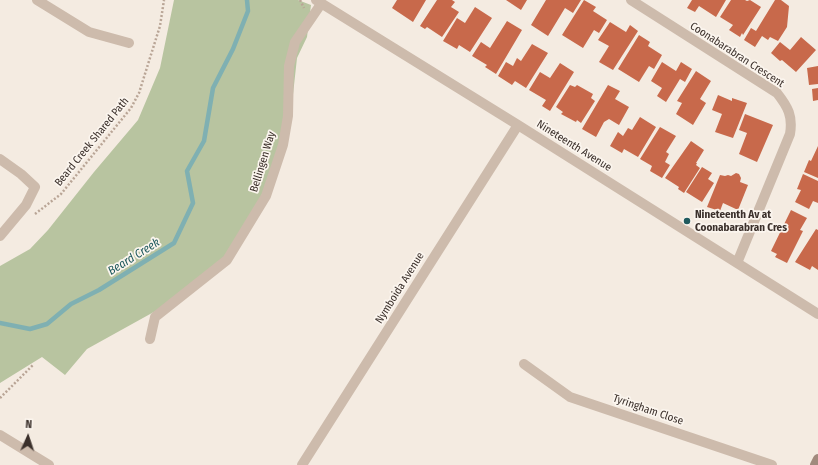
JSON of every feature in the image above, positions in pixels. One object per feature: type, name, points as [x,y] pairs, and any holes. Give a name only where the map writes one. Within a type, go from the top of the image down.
[{"type":"street","points":[[37,0],[89,32],[129,43]]},
{"type":"street","name":"Coonabarabran Crescent","points":[[631,0],[777,93],[786,105],[792,122],[790,134],[737,263]]},
{"type":"street","name":"Nineteenth Avenue","points":[[318,2],[518,125],[818,314]]},
{"type":"street","name":"Bellingen Way","points":[[150,339],[155,317],[228,260],[266,196],[283,145],[288,116],[289,66],[295,42],[318,2]]},
{"type":"street","name":"Nymboida Avenue","points":[[302,465],[518,125]]},
{"type":"street","points":[[0,159],[34,187],[26,205],[0,236]]},
{"type":"street","name":"Tyringham Close","points":[[524,364],[570,397],[772,465]]},
{"type":"street","points":[[0,435],[49,465]]},
{"type":"street","points":[[815,465],[818,459]]},
{"type":"path","name":"Beard Creek Shared Path","points":[[32,217],[61,194],[131,108],[139,93],[160,26],[164,0]]},
{"type":"path","points":[[0,398],[33,365]]},
{"type":"green space","points":[[174,0],[298,0],[311,5],[307,37],[297,58],[288,140],[236,248],[170,303],[87,349],[65,375],[42,357],[0,383],[0,266],[30,249],[48,230],[138,120],[160,68]]},
{"type":"building","points":[[397,0],[426,0],[413,22],[392,8]]},
{"type":"building","points":[[437,0],[452,0],[455,2],[451,7],[459,12],[442,37],[427,27],[425,29],[420,26]]},
{"type":"building","points":[[506,0],[527,0],[521,10]]},
{"type":"building","points":[[546,0],[581,0],[573,13],[565,8],[548,36],[531,25]]},
{"type":"building","points":[[584,0],[596,7],[593,11],[607,20],[599,33],[594,30],[583,48],[562,35]]},
{"type":"building","points":[[692,0],[726,0],[716,17],[699,6],[695,12],[687,8]]},
{"type":"building","points":[[731,0],[750,0],[761,7],[743,35],[742,33],[740,37],[729,30],[733,25],[720,17]]},
{"type":"building","points":[[775,0],[781,0],[789,6],[787,27],[778,41],[770,37],[768,40],[762,36],[755,47],[744,40],[751,28],[756,31]]},
{"type":"building","points":[[475,7],[492,18],[470,52],[459,45],[457,49],[443,41],[457,18],[465,23]]},
{"type":"building","points":[[507,21],[522,30],[496,74],[485,67],[487,65],[472,56],[481,42],[490,48]]},
{"type":"building","points":[[610,22],[626,32],[630,25],[638,31],[613,70],[599,62],[609,46],[598,40]]},
{"type":"building","points":[[639,35],[650,42],[648,46],[662,55],[654,69],[649,66],[639,82],[618,69]]},
{"type":"building","points":[[801,37],[816,50],[796,72],[771,53],[780,42],[790,50]]},
{"type":"building","points":[[532,44],[548,53],[526,88],[515,81],[512,85],[498,76],[506,62],[513,66],[517,58],[521,61]]},
{"type":"building","points":[[662,62],[676,71],[681,62],[692,69],[685,82],[680,79],[666,102],[657,96],[662,88],[651,81]]},
{"type":"building","points":[[560,63],[574,72],[550,111],[542,106],[546,100],[529,90],[540,72],[550,78]]},
{"type":"building","points":[[818,66],[818,84],[809,85],[807,68]]},
{"type":"building","points":[[696,71],[711,81],[700,99],[706,103],[693,125],[676,114],[682,103],[677,101]]},
{"type":"building","points":[[570,85],[575,87],[577,85],[593,94],[591,98],[595,101],[581,123],[561,114],[563,112],[556,107]]},
{"type":"building","points":[[608,85],[620,91],[615,99],[629,107],[619,125],[609,119],[604,122],[596,137],[582,129]]},
{"type":"building","points":[[818,88],[818,100],[813,101],[812,89]]},
{"type":"building","points":[[718,95],[732,101],[732,98],[747,103],[733,138],[715,132],[722,114],[712,110]]},
{"type":"building","points":[[745,114],[773,125],[757,162],[739,154],[747,133],[739,130]]},
{"type":"building","points":[[640,117],[656,127],[638,157],[624,149],[622,153],[610,146],[618,132],[623,136],[628,128],[632,130]]},
{"type":"building","points":[[660,127],[676,136],[666,152],[669,154],[665,162],[670,165],[662,178],[650,171],[652,166],[640,159]]},
{"type":"building","points":[[691,141],[704,150],[696,163],[696,165],[700,168],[684,193],[678,189],[679,187],[665,178]]},
{"type":"building","points":[[818,146],[818,178],[804,172],[809,160],[811,161]]},
{"type":"building","points":[[702,167],[712,173],[708,179],[714,183],[702,202],[686,192]]},
{"type":"building","points":[[736,173],[739,174],[741,178],[740,182],[748,185],[738,210],[723,203],[720,211],[707,207],[720,175],[731,176]]},
{"type":"building","points":[[803,174],[818,181],[818,203],[813,201],[809,209],[795,202],[801,190],[797,189]]},
{"type":"building","points":[[791,210],[807,218],[800,230],[803,231],[787,263],[775,257],[777,254],[771,251]]},
{"type":"building","points":[[816,229],[818,230],[818,270],[812,266],[810,270],[795,262]]},
{"type":"waterway","name":"Beard Creek","points":[[0,323],[30,329],[47,324],[71,304],[99,290],[174,243],[193,203],[187,171],[204,141],[213,88],[233,49],[248,11],[247,0]]},
{"type":"place","name":"Nineteenth Av at Coonabarabran Cres","points":[[687,221]]}]
